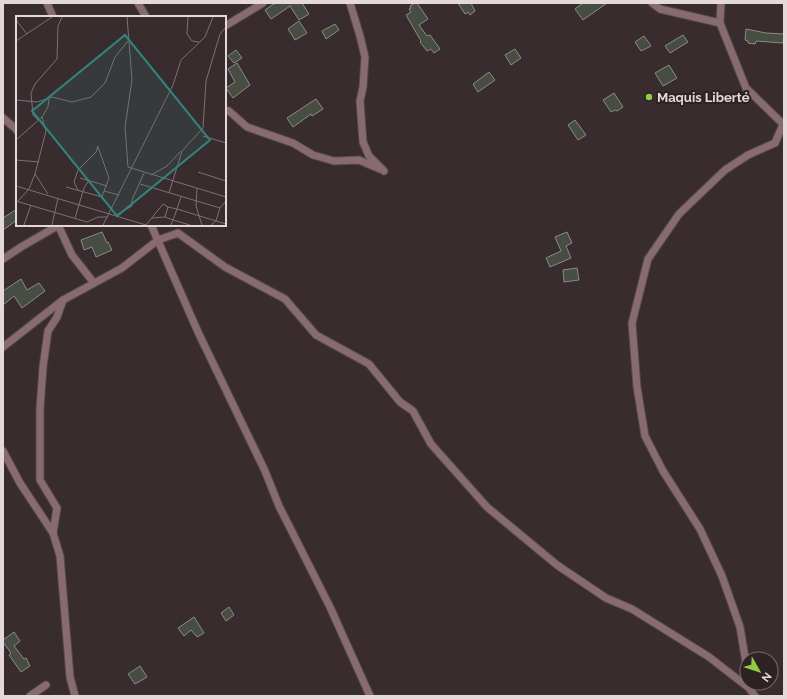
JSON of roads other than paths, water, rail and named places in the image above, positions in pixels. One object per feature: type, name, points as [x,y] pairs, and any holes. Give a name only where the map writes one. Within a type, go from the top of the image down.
[{"type":"street","points":[[46,3],[52,16]]},
{"type":"street","points":[[138,3],[145,16]]},
{"type":"street","points":[[226,110],[229,111],[247,127],[292,143],[313,155],[334,162],[359,160],[384,171],[369,156],[363,142],[360,101],[363,87],[365,57],[350,3]]},
{"type":"street","points":[[652,3],[660,9],[720,23]]},
{"type":"street","points":[[721,3],[720,23],[746,88],[784,124],[775,143],[748,156],[725,170],[679,214],[648,259],[632,323],[637,387],[645,436],[663,471],[700,529],[722,576],[740,627],[744,651]]},
{"type":"street","points":[[226,25],[260,4]]},
{"type":"street","points":[[3,118],[16,128]]},
{"type":"street","points":[[3,259],[56,226]]},
{"type":"street","points":[[58,226],[72,255],[94,283]]},
{"type":"street","points":[[151,226],[198,332],[265,471],[279,506],[330,607],[370,696]]},
{"type":"street","points":[[3,347],[14,340],[63,300],[122,268],[158,240],[178,233],[225,267],[285,299],[316,335],[369,364],[400,402],[413,411],[431,444],[487,507],[508,526],[563,570],[606,598],[632,609],[709,657],[739,679]]},
{"type":"street","points":[[53,533],[57,508],[40,480],[40,409],[43,367],[48,331],[57,317],[63,300]]},
{"type":"street","points":[[3,451],[20,483],[53,533],[60,556],[70,677],[75,696]]},
{"type":"street","points":[[30,696],[46,685]]},
{"type":"place","name":"Maquis Liberté","points":[[649,97]]}]
